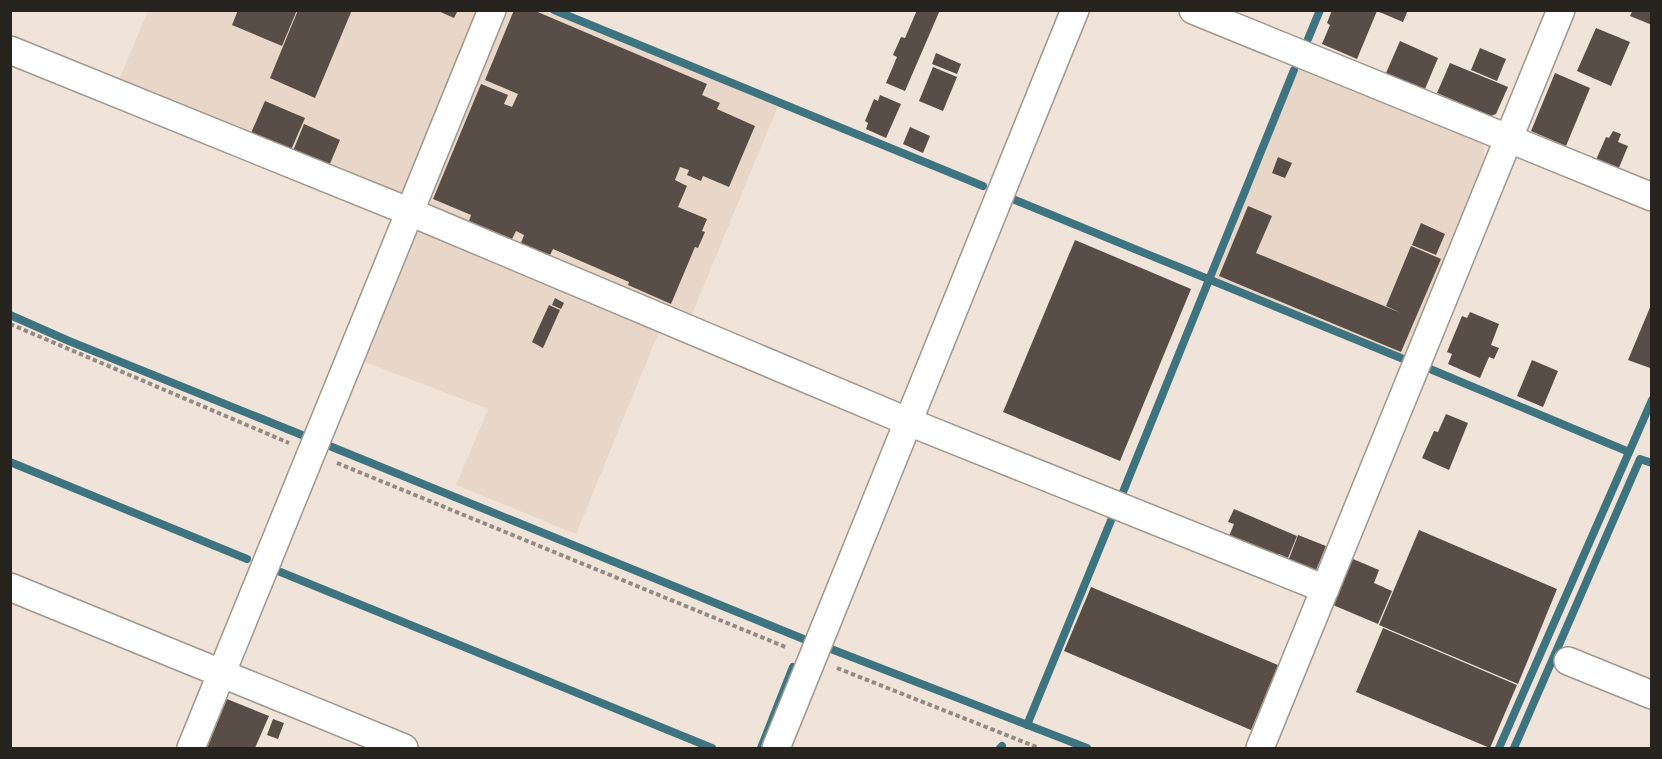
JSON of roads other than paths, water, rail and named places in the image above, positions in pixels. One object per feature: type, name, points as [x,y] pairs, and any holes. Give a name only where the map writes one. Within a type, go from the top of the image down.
[{"type":"street","points":[[191,748],[492,10]]},
{"type":"street","points":[[776,748],[1076,10]]},
{"type":"street","points":[[1193,10],[1652,197]]},
{"type":"street","points":[[1260,748],[1562,10]]},
{"type":"street","points":[[10,50],[410,212],[909,422],[1325,589]]},
{"type":"street","points":[[10,586],[404,748]]},
{"type":"street","points":[[1568,661],[1652,695]]},
{"type":"waterway","points":[[554,10],[983,186]]},
{"type":"waterway","points":[[1308,39],[1320,10]]},
{"type":"waterway","points":[[1123,492],[1294,70]]},
{"type":"waterway","points":[[1015,200],[1401,358]]},
{"type":"waterway","points":[[10,315],[302,435]]},
{"type":"waterway","points":[[1430,369],[1629,452]]},
{"type":"waterway","points":[[1499,748],[1652,400]]},
{"type":"waterway","points":[[332,447],[806,640]]},
{"type":"waterway","points":[[1514,748],[1640,459],[1652,463]]},
{"type":"waterway","points":[[10,462],[247,559]]},
{"type":"waterway","points":[[1027,725],[1112,518]]},
{"type":"waterway","points":[[278,571],[712,748]]},
{"type":"waterway","points":[[831,649],[1087,748]]},
{"type":"waterway","points":[[761,748],[793,667]]}]
